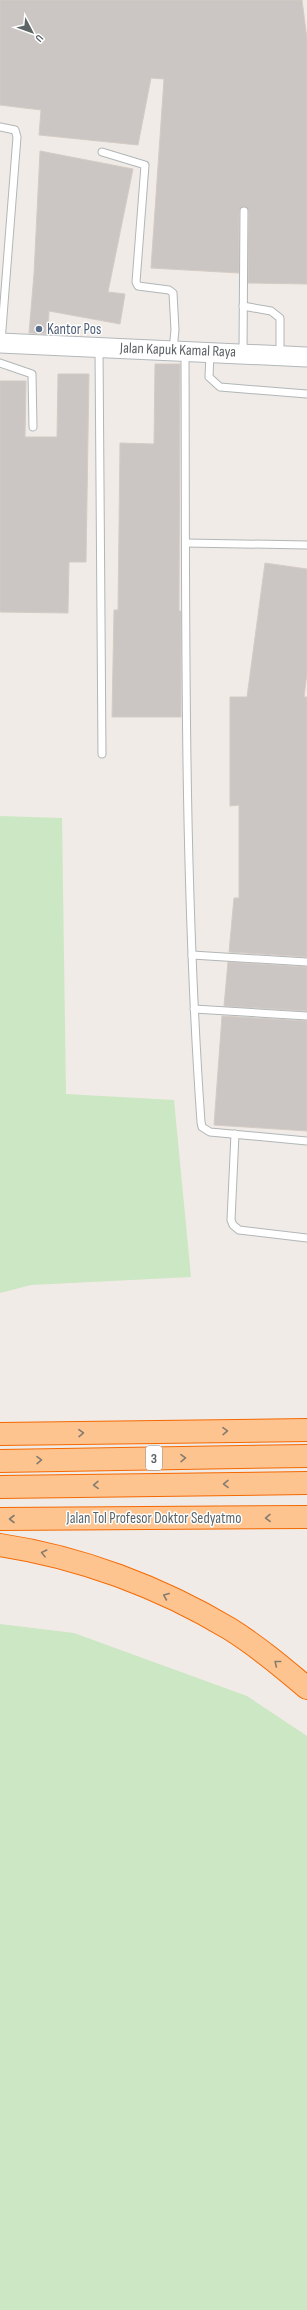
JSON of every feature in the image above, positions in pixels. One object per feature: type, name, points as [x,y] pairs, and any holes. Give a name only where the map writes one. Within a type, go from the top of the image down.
[{"type":"highway","name":"3","points":[[0,1434],[307,1430]]},
{"type":"highway","name":"3","points":[[0,1461],[307,1456]]},
{"type":"highway","name":"3","points":[[0,1487],[307,1483]]},
{"type":"highway","name":"Jalan Tol Profesor Doktor Sedyatmo","points":[[0,1519],[307,1517]]},
{"type":"highway","points":[[0,1545],[74,1561],[127,1579],[182,1602],[230,1630],[273,1660],[307,1688]]},
{"type":"main road","name":"Jalan Kapuk Kamal Raya","points":[[0,343],[307,357]]},
{"type":"lane","points":[[0,127],[15,130],[17,137],[0,343]]},
{"type":"lane","points":[[102,152],[145,165],[136,282],[138,286],[169,290],[173,293],[175,330],[179,351],[186,542],[186,738],[192,956],[202,1127],[210,1132],[307,1141]]},
{"type":"lane","points":[[243,353],[244,211]]},
{"type":"lane","points":[[243,306],[271,311],[280,318],[280,355]]},
{"type":"lane","points":[[99,347],[102,754]]},
{"type":"lane","points":[[210,352],[209,377],[220,387],[307,394]]},
{"type":"lane","points":[[0,363],[32,374],[33,427]]},
{"type":"lane","points":[[186,542],[307,545]]},
{"type":"lane","points":[[192,956],[307,962]]},
{"type":"lane","points":[[194,1009],[307,1016]]},
{"type":"lane","points":[[235,1134],[231,1220],[233,1225],[239,1230],[307,1238]]},
{"type":"green space","points":[[0,816],[62,818],[66,1094],[174,1100],[191,1277],[31,1285],[0,1293]]},
{"type":"green space","points":[[0,1624],[74,1633],[247,1696],[307,1736],[307,2310],[0,2310]]},
{"type":"building","points":[[0,0],[302,0],[307,39],[307,284],[248,283],[249,211],[244,206],[239,211],[239,273],[151,268],[164,79],[151,78],[138,145],[39,135],[41,110],[0,105]]},
{"type":"building","points":[[40,151],[133,169],[108,292],[125,294],[120,324],[49,311],[48,334],[29,333],[34,274]]},
{"type":"building","points":[[155,364],[180,364],[179,611],[181,611],[181,717],[112,717],[114,610],[118,610],[120,443],[154,444]]},
{"type":"building","points":[[58,374],[89,374],[86,562],[69,562],[68,613],[0,612],[0,381],[26,381],[25,437],[57,437]]},
{"type":"building","points":[[265,563],[307,569],[307,673],[304,697],[307,697],[307,957],[229,952],[234,898],[239,898],[239,805],[230,806],[230,697],[247,697]]},
{"type":"building","points":[[228,962],[307,967],[307,1011],[224,1006]]},
{"type":"building","points":[[222,1016],[307,1021],[307,1131],[214,1125]]},
{"type":"place","name":"Kantor Pos","points":[[39,329]]}]
